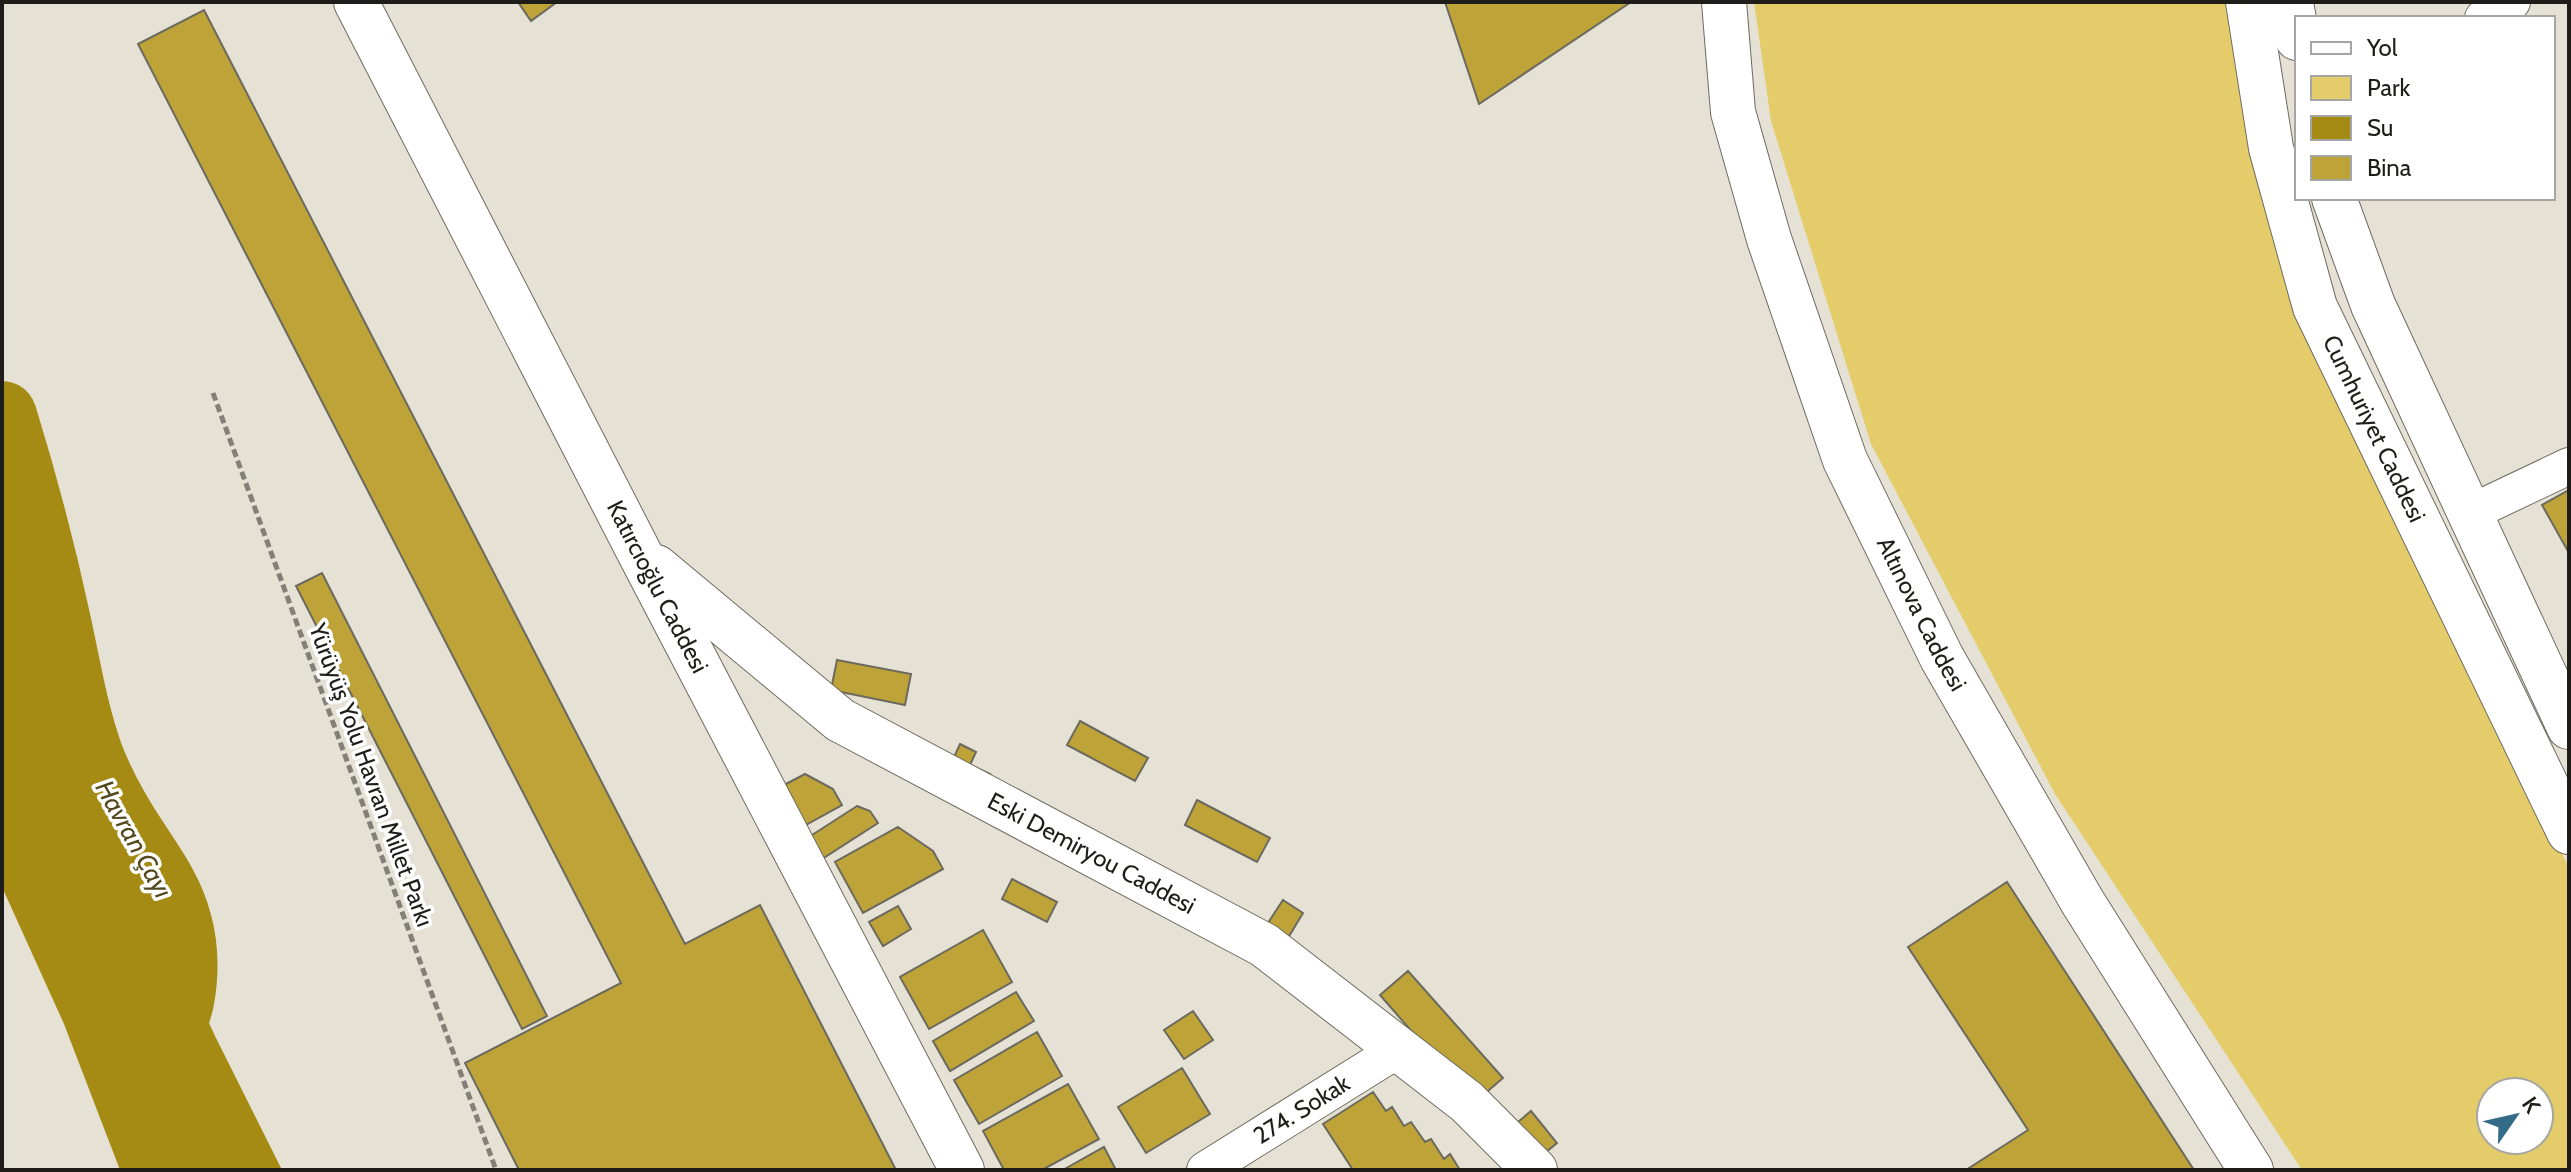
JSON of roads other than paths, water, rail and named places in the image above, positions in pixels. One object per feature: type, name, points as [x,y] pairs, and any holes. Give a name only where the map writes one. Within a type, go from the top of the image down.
[{"type":"main road","name":"Katırcıoğlu Caddesi","points":[[356,2],[962,1170]]},
{"type":"main road","name":"Altınova Caddesi","points":[[1724,2],[1733,112],[1769,239],[1845,460],[1942,658],[2082,901],[2251,1170]]},
{"type":"main road","name":"Cumhuriyet Caddesi","points":[[2248,2],[2271,148],[2315,307],[2569,832]]},
{"type":"main road","points":[[2291,2],[2295,26]]},
{"type":"main road","name":"Cumhuriyet Caddesi","points":[[2335,200],[2373,305],[2569,727]]},
{"type":"main road","name":"Eski Demiryou Caddesi","points":[[639,552],[840,720],[1264,945],[1467,1102],[1535,1170]]},
{"type":"street","points":[[2487,16],[2512,2]]},
{"type":"street","points":[[2470,513],[2569,466]]},
{"type":"street","name":"274. Sokak","points":[[1205,1170],[1399,1049]]},
{"type":"water","points":[[2,512],[47,610],[111,810],[215,1036],[282,1170],[120,1170],[64,1024],[2,887]]},
{"type":"waterway","name":"Havran Çayı","points":[[2,416],[38,544],[83,740],[99,780],[165,891],[174,912],[181,942],[182,972],[171,1031],[173,1067],[187,1120],[209,1170]]}]
